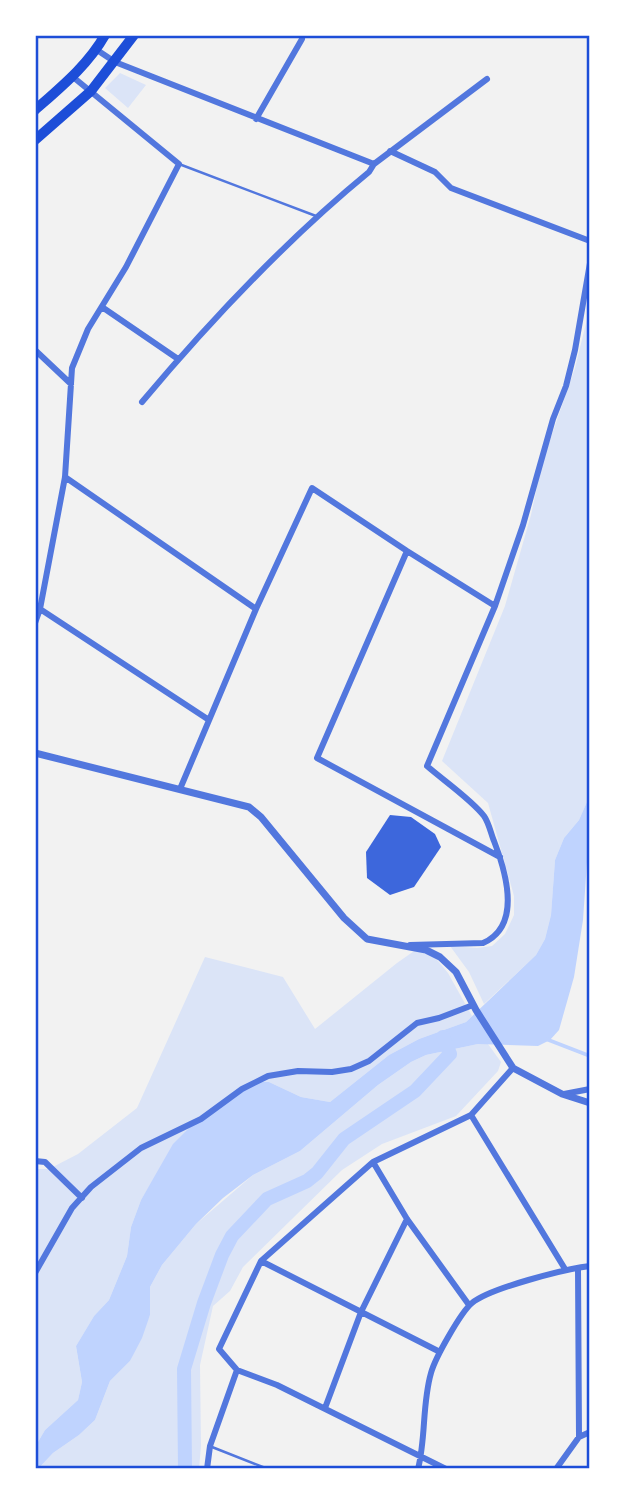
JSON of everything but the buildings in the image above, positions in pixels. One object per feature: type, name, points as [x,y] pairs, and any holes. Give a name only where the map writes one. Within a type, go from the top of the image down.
[{"type":"main road","points":[[35,110],[73,76],[97,50],[105,35]]},
{"type":"main road","points":[[35,140],[91,91],[134,35]]},
{"type":"street","points":[[256,119],[302,39]]},
{"type":"street","points":[[97,50],[115,62],[374,164]]},
{"type":"street","points":[[35,623],[65,477],[72,368],[88,329],[126,267],[179,164],[73,76]]},
{"type":"street","points":[[142,402],[178,359],[316,216],[390,151],[487,79]]},
{"type":"street","points":[[390,151],[435,172],[451,188],[590,241]]},
{"type":"street","points":[[35,753],[249,807],[261,817],[344,918],[358,932],[377,943],[483,943],[491,940],[500,930],[506,914],[508,894],[500,857],[484,817],[427,766],[495,606],[523,525],[553,419],[569,374],[590,263]]},
{"type":"street","points":[[102,307],[178,359]]},
{"type":"street","points":[[35,350],[71,384]]},
{"type":"street","points":[[65,477],[256,608]]},
{"type":"street","points":[[180,789],[256,608],[312,488],[495,606]]},
{"type":"street","points":[[407,551],[317,758],[500,857]]},
{"type":"street","points":[[40,609],[209,720]]},
{"type":"street","points":[[404,945],[426,950],[440,957],[456,972],[513,1068],[562,1094],[590,1103]]},
{"type":"street","points":[[35,1273],[72,1208],[119,1164],[141,1148],[201,1119],[242,1089],[268,1076],[298,1071],[332,1072],[351,1069],[369,1061],[417,1023],[475,1007]]},
{"type":"street","points":[[446,1469],[277,1385],[237,1370],[219,1349],[261,1261],[373,1162],[471,1115],[513,1068]]},
{"type":"street","points":[[562,1094],[590,1089]]},
{"type":"street","points":[[471,1115],[565,1269]]},
{"type":"street","points":[[35,1160],[45,1161],[82,1198]]},
{"type":"street","points":[[373,1162],[407,1219],[469,1305]]},
{"type":"street","points":[[325,1408],[361,1312],[407,1219]]},
{"type":"street","points":[[261,1261],[440,1352]]},
{"type":"street","points":[[418,1469],[432,1371],[440,1352],[469,1305],[485,1296],[565,1269],[590,1266]]},
{"type":"street","points":[[578,1268],[579,1437]]},
{"type":"street","points":[[207,1469],[210,1446],[237,1370]]},
{"type":"street","points":[[555,1469],[579,1437],[590,1433]]},
{"type":"lane","points":[[179,164],[316,216]]},
{"type":"lane","points":[[210,1446],[268,1469]]},
{"type":"shaded area","points":[[120,73],[146,85],[128,108],[105,88]]},
{"type":"shaded area","points":[[590,307],[590,795],[579,820],[564,838],[555,860],[551,915],[545,939],[536,955],[484,1004],[469,972],[450,946],[492,946],[505,934],[514,915],[514,896],[488,803],[442,761],[505,606],[531,515],[542,463],[575,368]]},
{"type":"shaded area","points":[[417,949],[433,955],[448,973],[472,1016],[466,1022],[419,1039],[389,1055],[330,1102],[301,1097],[269,1082],[155,1177],[141,1200],[131,1227],[127,1256],[109,1300],[94,1316],[76,1346],[82,1382],[78,1400],[45,1430],[35,1447],[35,1169],[49,1169],[78,1154],[137,1108],[205,957],[283,977],[315,1029]]},
{"type":"shaded area","points":[[488,1044],[501,1062],[498,1071],[456,1116],[382,1144],[342,1170],[243,1267],[230,1291],[213,1306],[200,1365],[199,1469],[38,1469],[53,1453],[95,1420],[110,1381],[130,1361],[150,1315],[150,1287],[162,1265],[196,1224],[253,1175],[300,1151],[378,1085],[411,1062],[426,1055]]},
{"type":"water","points":[[590,795],[590,851],[583,920],[574,977],[559,1030],[550,1040],[538,1046],[478,1044],[426,1055],[411,1062],[378,1085],[300,1151],[253,1175],[223,1198],[196,1224],[162,1265],[150,1287],[150,1315],[142,1338],[130,1361],[110,1381],[95,1420],[35,1469],[35,1447],[45,1430],[78,1400],[82,1382],[76,1346],[94,1316],[109,1300],[127,1256],[131,1227],[141,1200],[173,1144],[193,1124],[250,1082],[269,1082],[301,1097],[330,1102],[389,1055],[419,1039],[466,1022],[536,955],[545,939],[551,915],[555,860],[564,838],[579,820]]},
{"type":"waterway","points":[[185,1469],[184,1369],[204,1303],[232,1236],[267,1199],[307,1181],[317,1173],[344,1139],[415,1091],[450,1054],[443,1037]]},
{"type":"waterway","points":[[546,1039],[590,1056]]}]
